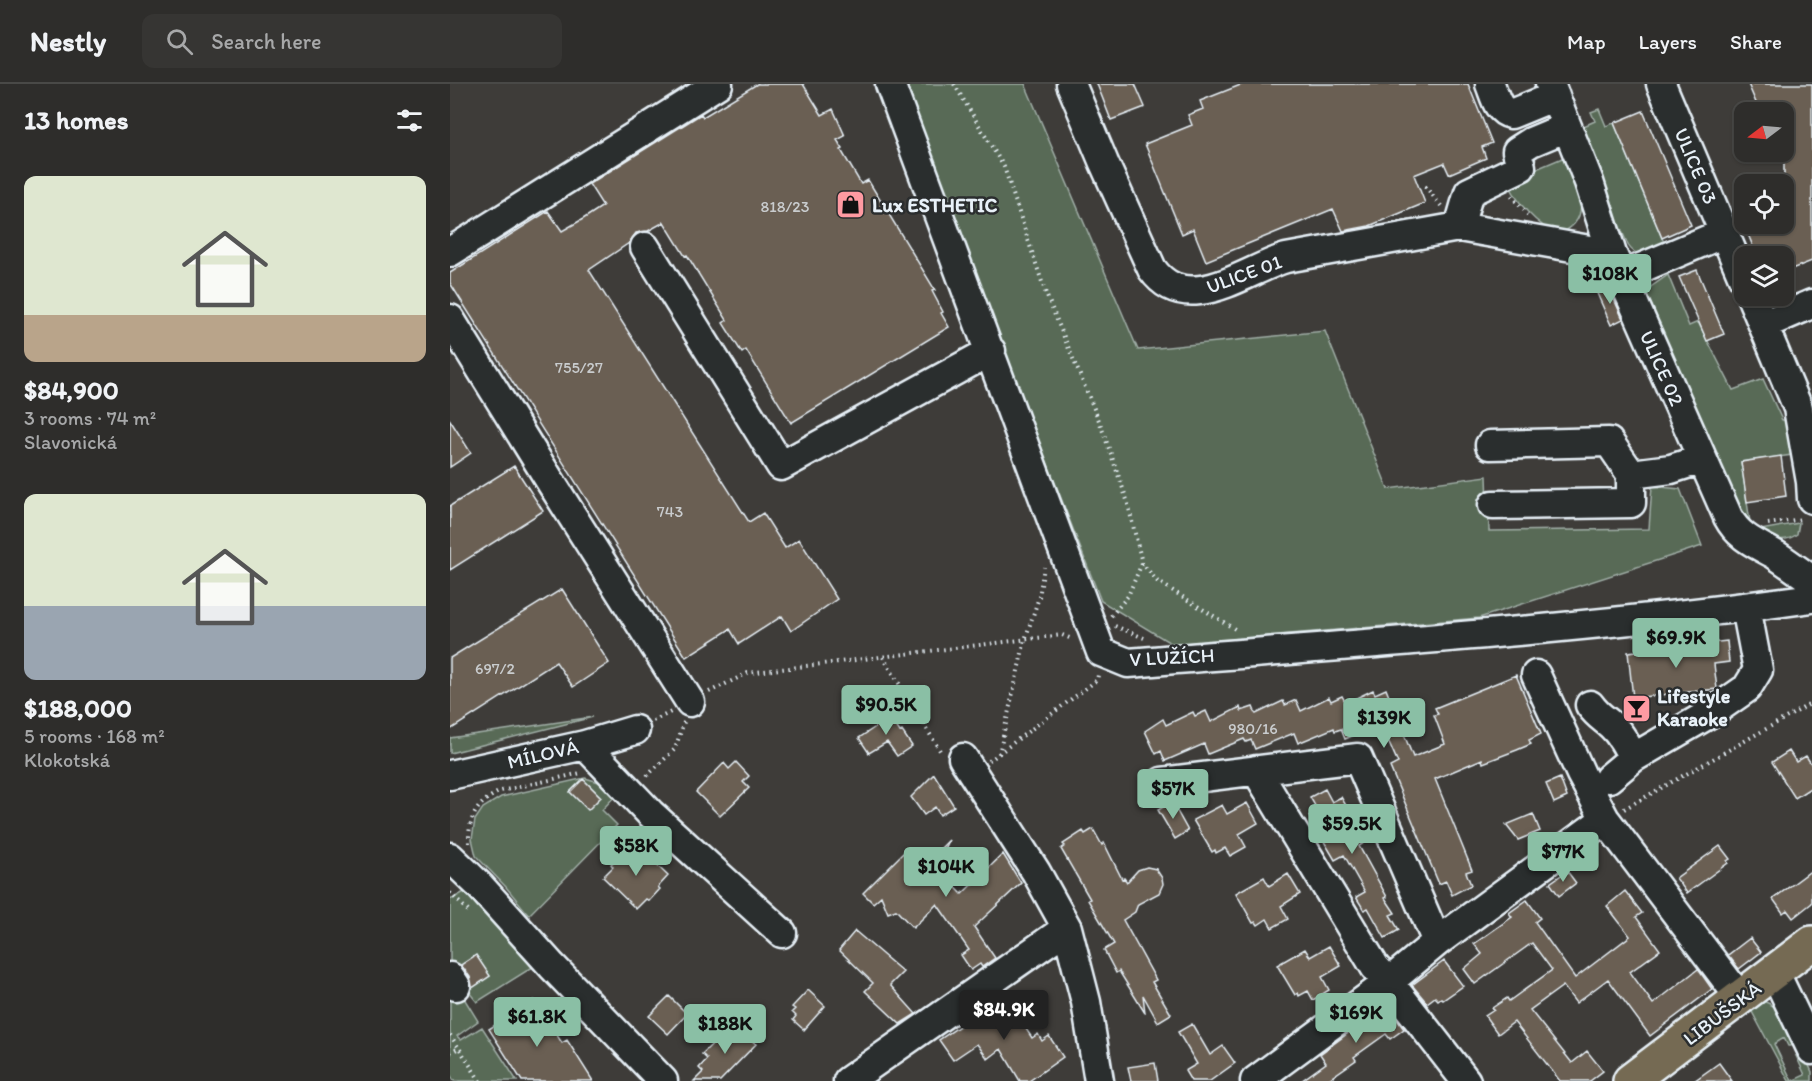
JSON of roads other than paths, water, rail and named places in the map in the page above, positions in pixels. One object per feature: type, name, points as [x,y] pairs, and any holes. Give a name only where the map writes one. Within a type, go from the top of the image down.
[{"type":"main road","name":"LIBUŠSKÁ","points":[[1630,1081],[1812,943]]},
{"type":"street","points":[[450,252],[718,84]]},
{"type":"street","points":[[645,247],[781,466],[991,351],[890,84]]},
{"type":"street","name":"ULICE 01","points":[[1071,84],[1149,263],[1158,278],[1176,289],[1206,290],[1271,262],[1286,258],[1459,227],[1542,242],[1617,265]]},
{"type":"street","points":[[1490,84],[1500,108],[1505,113],[1511,114],[1552,90]]},
{"type":"street","name":"ULICE 03","points":[[1661,84],[1734,255]]},
{"type":"street","name":"ULICE 02","points":[[1552,90],[1617,265],[1728,517],[1737,531],[1812,580]]},
{"type":"street","points":[[1459,227],[1469,192],[1521,167],[1517,151],[1531,142],[1567,127]]},
{"type":"street","points":[[1617,265],[1725,233]]},
{"type":"street","points":[[1763,324],[1812,304]]},
{"type":"street","points":[[1755,306],[1798,408],[1811,482],[1809,509]]},
{"type":"street","points":[[450,319],[690,702]]},
{"type":"street","name":"V LUŽÍCH","points":[[991,351],[1099,632],[1128,663],[1504,632],[1812,598]]},
{"type":"street","points":[[1490,445],[1609,442],[1631,474],[1631,503],[1492,505]]},
{"type":"street","points":[[1631,474],[1671,469],[1702,459]]},
{"type":"street","points":[[1608,778],[1633,758],[1714,711],[1747,688],[1758,669],[1746,607]]},
{"type":"street","points":[[1536,675],[1581,774],[1605,819],[1741,999]]},
{"type":"street","points":[[1590,705],[1599,717],[1611,725],[1622,738],[1633,758]]},
{"type":"street","name":"MÍLOVÁ","points":[[450,775],[585,745],[635,730]]},
{"type":"street","points":[[585,745],[636,798],[782,933]]},
{"type":"street","points":[[963,758],[1036,872],[1067,928],[1086,1002],[1099,1081]]},
{"type":"street","points":[[1162,782],[1358,758],[1437,942]]},
{"type":"street","points":[[1256,770],[1375,967],[1467,1081]]},
{"type":"street","points":[[1255,1081],[1389,982],[1437,942],[1605,819]]},
{"type":"street","points":[[461,854],[480,886],[552,966],[663,1081]]},
{"type":"street","points":[[848,1081],[1067,928]]},
{"type":"street","points":[[1775,973],[1812,1050]]},
{"type":"place","name":"Lux ESTHETIC","points":[[851,205]]},
{"type":"place","name":"Lifestyle Karaoke","points":[[1636,708]]}]
